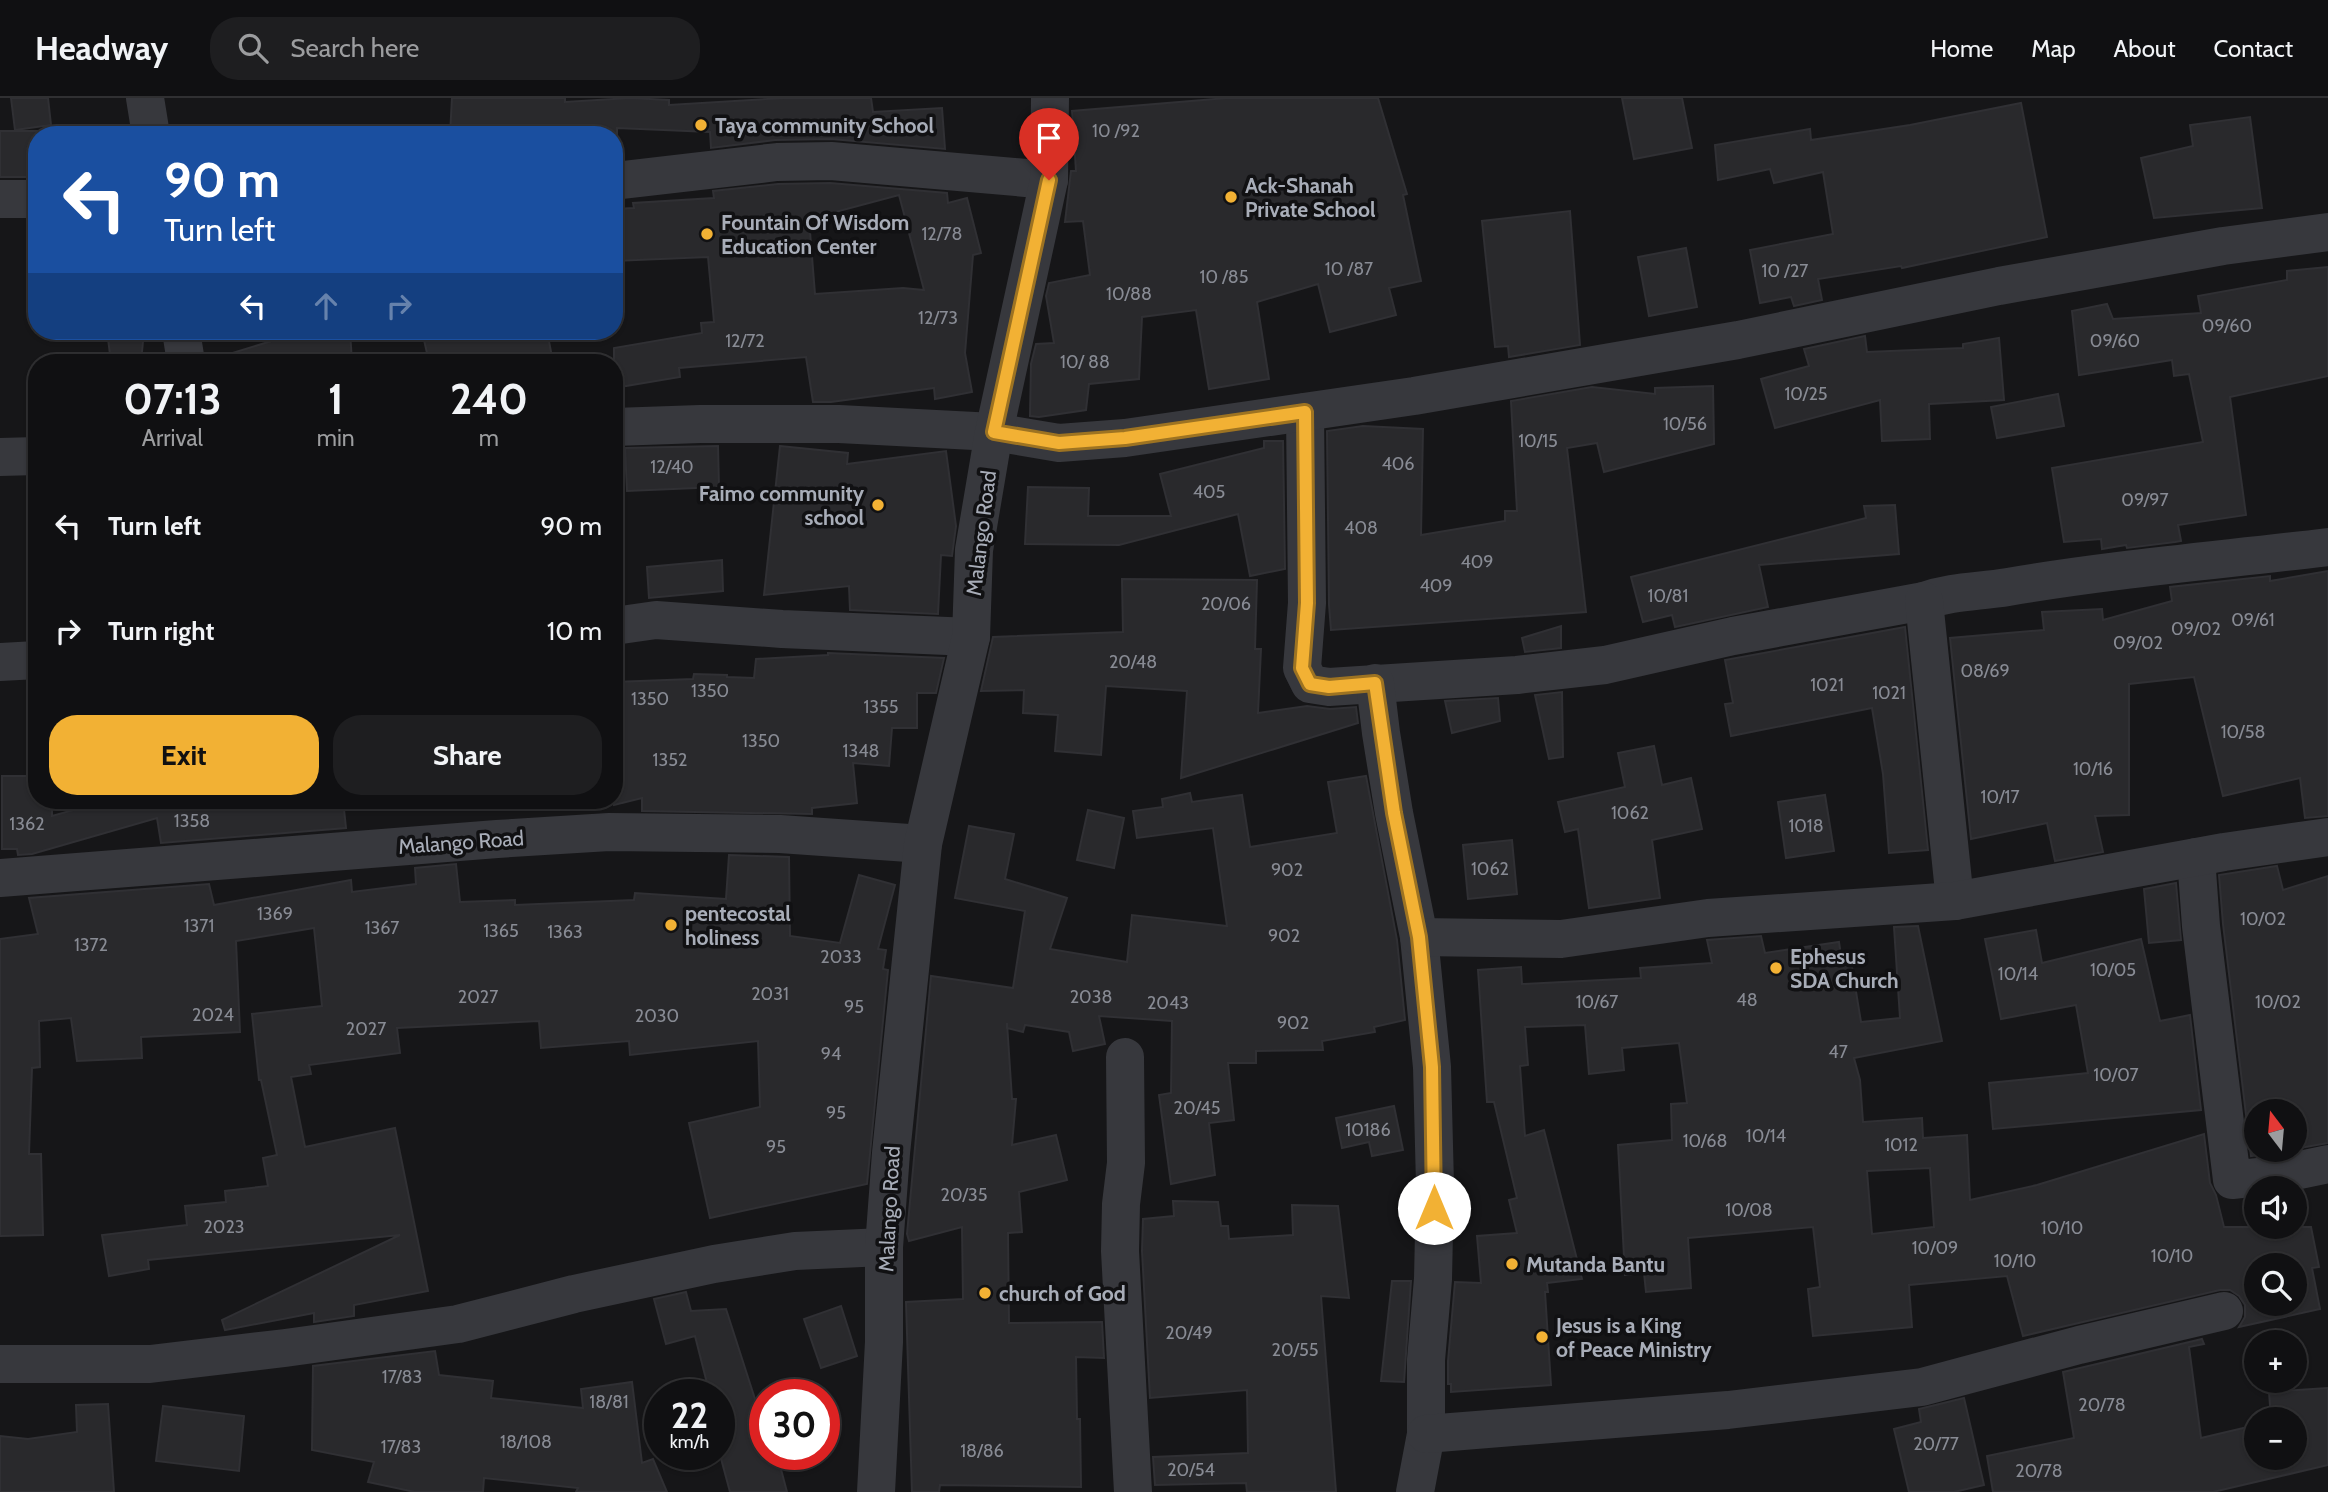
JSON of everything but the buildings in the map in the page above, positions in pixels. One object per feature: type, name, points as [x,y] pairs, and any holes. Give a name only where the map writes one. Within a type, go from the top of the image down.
[{"type":"street","points":[[145,98],[150,126]]},
{"type":"street","name":"Malango Road","points":[[876,1492],[884,1342],[884,1247],[922,844],[971,637],[974,550],[994,432],[1049,180],[1050,98]]},
{"type":"street","points":[[623,180],[777,162],[831,161],[1049,180]]},
{"type":"street","points":[[0,199],[28,199]]},
{"type":"street","points":[[623,427],[839,424],[994,432],[1059,443],[1125,438],[1414,396],[1738,340],[1998,286],[2210,249],[2328,232]]},
{"type":"street","points":[[1305,412],[1307,603],[1302,668],[1310,684],[1329,687],[1605,665],[1733,636],[1924,601],[1947,593],[1993,590],[2051,580],[2328,547]]},
{"type":"street","points":[[0,457],[28,456]]},
{"type":"street","points":[[1924,601],[1955,901]]},
{"type":"street","points":[[623,624],[656,620],[971,637]]},
{"type":"street","points":[[0,662],[28,660]]},
{"type":"street","points":[[1375,683],[1394,813],[1419,937],[1432,1067],[1435,1185],[1433,1279],[1426,1360],[1426,1434],[1415,1492]]},
{"type":"street","name":"Malango Road","points":[[0,878],[609,832],[780,834],[922,844]]},
{"type":"street","points":[[1419,937],[1561,939],[1708,918],[1955,901],[2196,857],[2328,837]]},
{"type":"street","points":[[2196,857],[2201,926],[2232,1180],[2276,1175],[2328,1164]]},
{"type":"street","points":[[1125,1057],[1126,1163],[1121,1205],[1120,1251],[1133,1492]]},
{"type":"street","points":[[0,1364],[150,1364],[285,1348],[458,1324],[574,1294],[728,1262],[795,1251],[884,1247]]},
{"type":"street","points":[[1426,1434],[1728,1410],[1922,1387],[2079,1345],[2224,1311]]},
{"type":"place","name":"Taya community School","points":[[701,125]]},
{"type":"place","name":"Ack-Shanah Private School","points":[[1231,197]]},
{"type":"place","name":"Fountain Of Wisdom Education Center","points":[[707,234]]},
{"type":"place","name":"Faimo community school","points":[[878,505]]},
{"type":"place","name":"pentecostal holiness","points":[[671,925]]},
{"type":"place","name":"Ephesus SDA Church","points":[[1776,968]]},
{"type":"place","name":"Mutanda Bantu","points":[[1512,1264]]},
{"type":"place","name":"church of God","points":[[985,1293]]},
{"type":"place","name":"Jesus is a King of Peace Ministry","points":[[1542,1337]]},
{"type":"route","points":[[1049,180],[994,432],[1059,443],[1125,438],[1305,412],[1307,603],[1302,668],[1310,684],[1329,687],[1375,683],[1394,813],[1419,937],[1432,1067],[1434,1208]]}]
